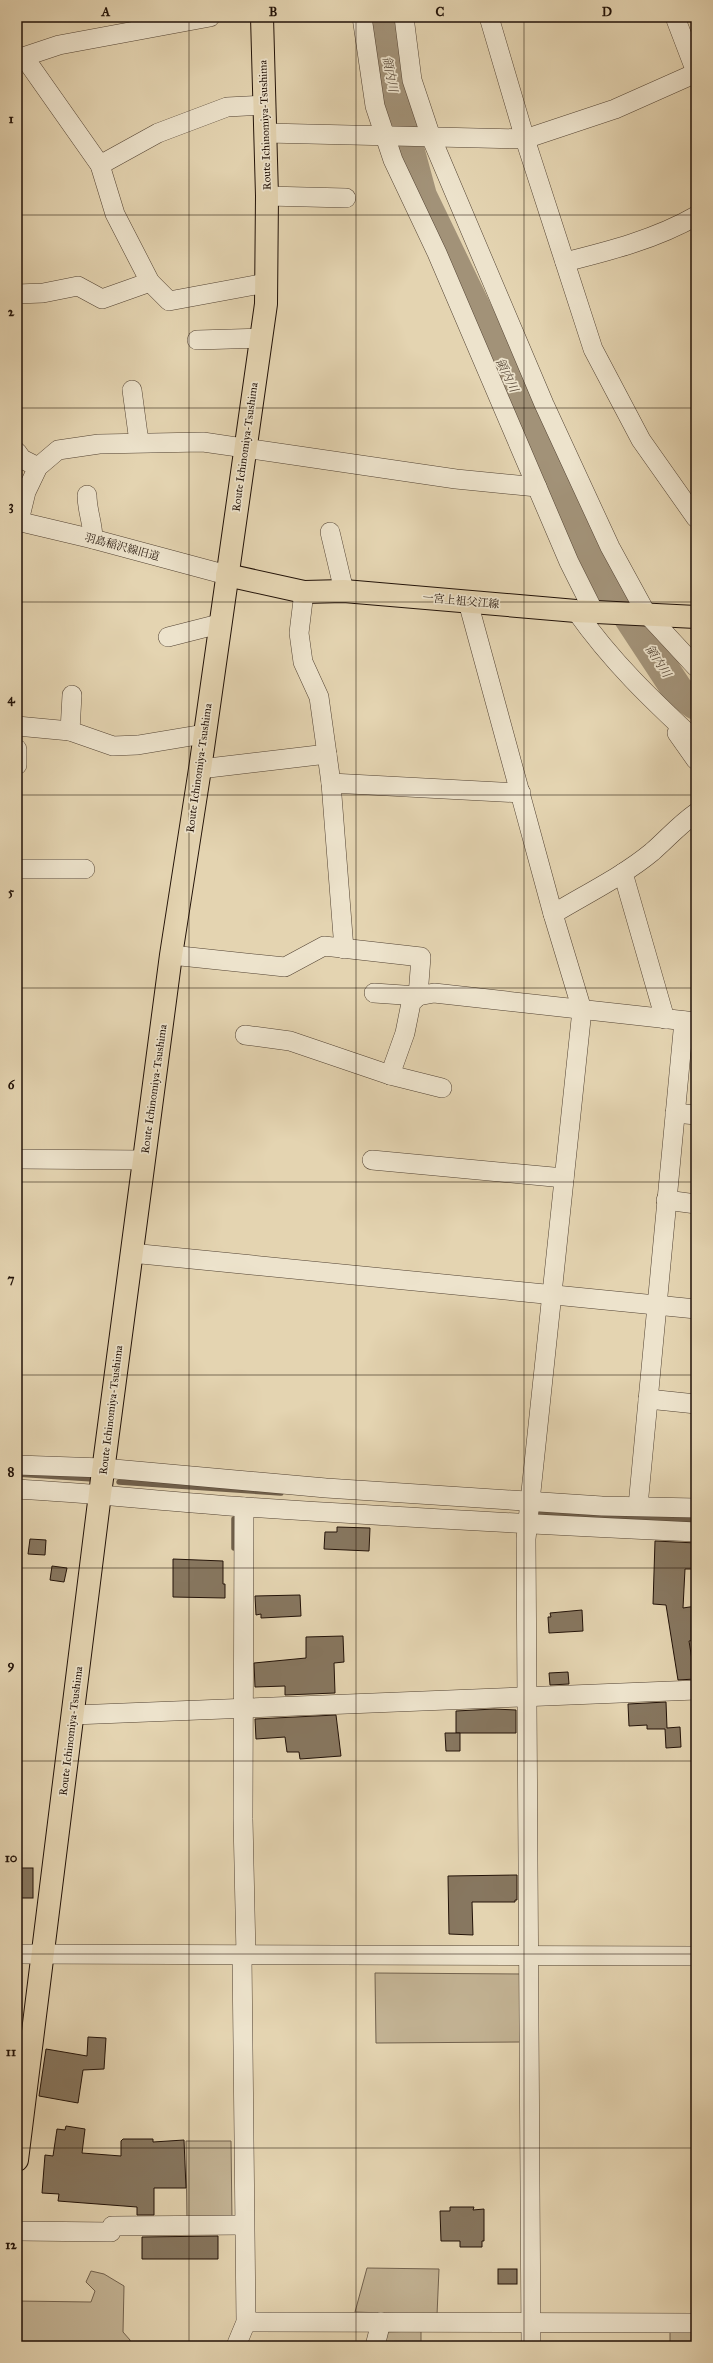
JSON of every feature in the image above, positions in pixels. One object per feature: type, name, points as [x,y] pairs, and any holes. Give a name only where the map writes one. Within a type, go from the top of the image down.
[{"type":"main road","name":"Route Ichinomiya-Tsushima","points":[[17,2160],[143,1160],[165,1010],[171,954],[200,769],[219,624],[261,338],[266,283],[267,196],[262,17]]},
{"type":"main road","name":"一宮上祖父江線","points":[[227,575],[304,592],[344,591],[589,611],[696,617]]},
{"type":"street","points":[[207,17],[59,45],[21,58],[100,165],[115,214],[150,282],[169,301],[266,283]]},
{"type":"street","points":[[362,17],[375,106],[385,136],[437,253],[569,562],[589,611],[594,636],[633,682],[696,741]]},
{"type":"street","points":[[404,17],[412,80],[428,137],[544,404],[610,547],[643,613],[696,667]]},
{"type":"street","points":[[490,17],[525,139],[593,349],[641,440],[696,518]]},
{"type":"street","points":[[266,133],[525,139],[615,109],[696,72],[675,17]]},
{"type":"street","points":[[100,165],[158,133],[227,107],[265,105]]},
{"type":"street","points":[[267,196],[346,198]]},
{"type":"street","points":[[564,262],[615,249],[680,226],[696,216]]},
{"type":"street","points":[[17,294],[43,292],[78,286],[102,299],[150,282]]},
{"type":"street","points":[[197,340],[261,338]]},
{"type":"street","points":[[132,390],[139,442]]},
{"type":"street","points":[[18,521],[26,492],[38,467],[58,450],[139,442],[203,442],[245,447],[338,463],[456,479],[537,487]]},
{"type":"street","points":[[17,452],[22,459],[38,467]]},
{"type":"street","points":[[81,505],[93,524],[93,539]]},
{"type":"street","name":"羽島稲沢線旧道","points":[[18,521],[93,539],[227,575]]},
{"type":"street","points":[[330,532],[344,591]]},
{"type":"street","points":[[304,592],[298,633],[302,662],[319,697],[330,783],[344,949]]},
{"type":"street","points":[[468,602],[553,914],[582,1010],[553,1294],[527,1524],[526,1696],[530,2346]]},
{"type":"street","points":[[168,637],[219,624]]},
{"type":"street","points":[[70,731],[72,695]]},
{"type":"street","points":[[652,700],[696,760]]},
{"type":"street","points":[[17,726],[70,731],[113,746],[138,745],[204,734]]},
{"type":"street","points":[[17,749],[17,765]]},
{"type":"street","points":[[200,769],[327,754]]},
{"type":"street","points":[[330,783],[521,793]]},
{"type":"street","points":[[553,914],[622,873],[653,851],[676,828],[696,813]]},
{"type":"street","points":[[17,869],[85,869]]},
{"type":"street","points":[[622,873],[665,1019]]},
{"type":"street","points":[[171,954],[285,966],[324,946],[421,958],[418,996],[411,1003],[405,1033],[390,1074]]},
{"type":"street","points":[[374,992],[418,996],[434,993],[690,1022],[675,1113],[638,1506]]},
{"type":"street","points":[[245,1035],[290,1041],[390,1074],[442,1088]]},
{"type":"street","points":[[675,1113],[696,1115]]},
{"type":"street","points":[[17,1159],[143,1160]]},
{"type":"street","points":[[372,1160],[564,1178]]},
{"type":"street","points":[[666,1200],[696,1204]]},
{"type":"street","points":[[131,1253],[696,1309]]},
{"type":"street","points":[[648,1399],[696,1404]]},
{"type":"street","points":[[17,1465],[103,1468],[326,1488],[530,1501],[696,1508]]},
{"type":"street","points":[[17,1489],[100,1494],[244,1507],[527,1524],[696,1532]]},
{"type":"street","points":[[236,2346],[246,2322],[244,2225],[244,1507]]},
{"type":"street","points":[[73,1715],[244,1710],[526,1696],[696,1690]]},
{"type":"street","points":[[17,1954],[696,1956]]},
{"type":"street","points":[[17,2231],[111,2232],[112,2226],[244,2225]]},
{"type":"street","points":[[246,2322],[696,2323]]},
{"type":"street","points":[[375,2346],[381,2322]]},
{"type":"shaded area","points":[[375,1973],[522,1974],[520,2042],[376,2043]]},
{"type":"shaded area","points":[[186,2141],[231,2141],[232,2221],[187,2222]]},
{"type":"shaded area","points":[[367,2268],[439,2269],[437,2315],[355,2312]]},
{"type":"shaded area","points":[[91,2271],[104,2274],[124,2286],[123,2332],[130,2340],[131,2346],[44,2346],[17,2341],[17,2301],[91,2302],[95,2291],[86,2282]]},
{"type":"shaded area","points":[[670,2330],[696,2330],[696,2346],[670,2346]]},
{"type":"shaded area","points":[[421,2331],[421,2346],[379,2346],[382,2332]]},
{"type":"building","points":[[337,1527],[370,1528],[369,1551],[324,1549],[325,1532],[337,1532]]},
{"type":"building","points":[[30,1539],[46,1540],[45,1555],[28,1554]]},
{"type":"building","points":[[655,1541],[696,1543],[696,1569],[685,1569],[683,1608],[696,1606],[696,1640],[689,1641],[695,1679],[678,1680],[666,1605],[653,1604]]},
{"type":"building","points":[[173,1559],[223,1561],[223,1584],[225,1584],[225,1598],[173,1597]]},
{"type":"building","points":[[52,1566],[67,1568],[64,1582],[50,1580]]},
{"type":"building","points":[[300,1595],[301,1616],[261,1618],[261,1614],[256,1615],[255,1596]]},
{"type":"building","points":[[582,1610],[583,1631],[549,1633],[548,1617],[551,1617],[550,1613]]},
{"type":"building","points":[[343,1636],[344,1662],[334,1663],[335,1693],[285,1695],[285,1686],[255,1687],[254,1663],[306,1658],[306,1637]]},
{"type":"building","points":[[568,1672],[569,1684],[550,1685],[549,1673]]},
{"type":"building","points":[[666,1702],[667,1728],[680,1727],[681,1747],[666,1748],[665,1729],[647,1729],[647,1725],[629,1726],[628,1704]]},
{"type":"building","points":[[494,1709],[516,1710],[516,1733],[456,1733],[456,1711]]},
{"type":"building","points":[[336,1715],[341,1756],[300,1759],[299,1752],[287,1752],[285,1737],[256,1739],[255,1719]]},
{"type":"building","points":[[445,1733],[460,1733],[460,1751],[446,1751]]},
{"type":"building","points":[[17,1868],[33,1868],[33,1898],[17,1898]]},
{"type":"building","points":[[517,1875],[517,1900],[515,1900],[515,1902],[472,1902],[473,1935],[449,1934],[448,1876]]},
{"type":"building","points":[[88,2037],[106,2038],[104,2069],[83,2070],[78,2103],[39,2096],[46,2049],[87,2056]]},
{"type":"building","points":[[66,2126],[85,2129],[82,2153],[121,2156],[121,2141],[123,2139],[153,2139],[153,2142],[184,2140],[186,2188],[154,2188],[154,2215],[137,2215],[137,2207],[58,2201],[59,2194],[42,2193],[45,2155],[53,2156],[57,2129],[65,2130]]},
{"type":"building","points":[[450,2207],[474,2207],[473,2210],[484,2209],[484,2241],[482,2241],[482,2247],[460,2247],[460,2241],[441,2241],[440,2211],[450,2211]]},
{"type":"building","points":[[218,2236],[218,2259],[142,2259],[142,2237]]},
{"type":"building","points":[[498,2269],[517,2269],[517,2284],[498,2284]]},
{"type":"waterway","name":"領内川","points":[[379,17],[396,104],[421,196],[609,586],[678,691],[696,704]]},
{"type":"waterway","points":[[17,1474],[93,1479]]},
{"type":"waterway","points":[[119,1482],[281,1493]]},
{"type":"waterway","points":[[540,1512],[696,1520]]},
{"type":"waterway","points":[[234,1519],[234,1548]]}]
